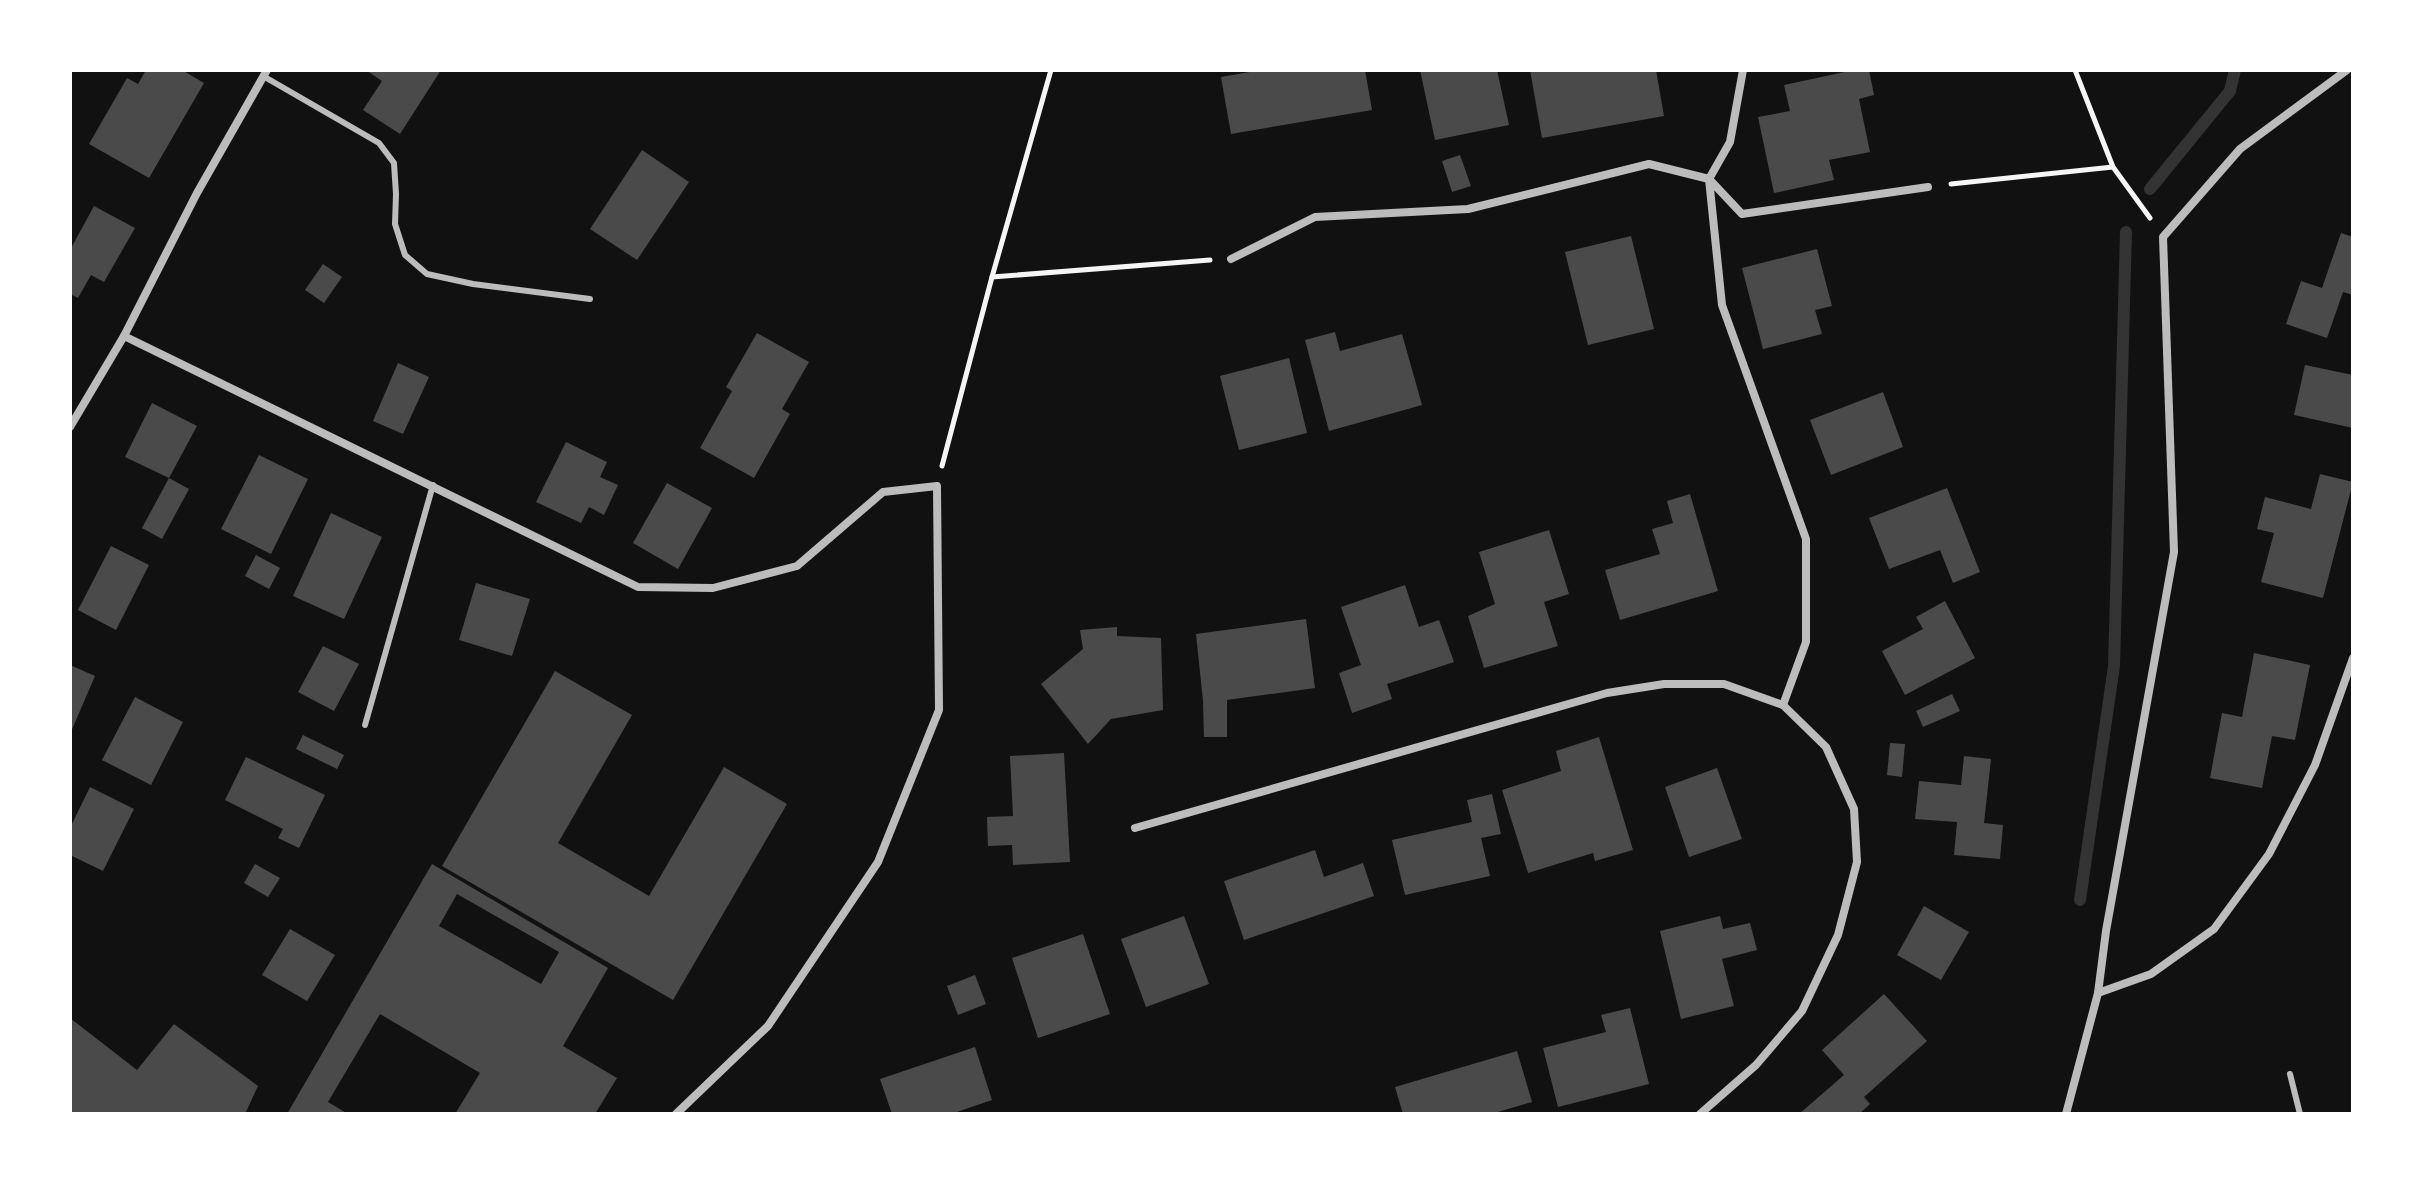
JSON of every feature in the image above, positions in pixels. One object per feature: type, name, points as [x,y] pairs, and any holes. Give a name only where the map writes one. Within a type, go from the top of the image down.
[{"type":"street","points":[[1743,70],[1730,142],[1709,179],[1722,305],[1806,539],[1806,642],[1783,705]]},
{"type":"street","points":[[2066,1114],[2098,993],[2106,931],[2174,552],[2163,237],[2240,149],[2347,70]]},
{"type":"street","points":[[70,427],[124,336],[197,193],[265,73]]},
{"type":"street","points":[[1231,259],[1315,217],[1468,209],[1649,164],[1709,179],[1742,214],[1928,187]]},
{"type":"street","points":[[124,336],[638,587],[713,588],[797,566],[883,492],[937,486],[939,710],[878,862],[768,1026],[676,1114]]},
{"type":"street","points":[[2098,993],[2151,974],[2214,929],[2269,854],[2302,791],[2315,765],[2353,658]]},
{"type":"street","points":[[1135,828],[1607,693],[1664,684],[1724,684],[1783,705],[1826,747],[1854,809],[1857,862],[1838,935],[1802,1011],[1756,1065],[1700,1114]]},
{"type":"lane","points":[[265,73],[379,143],[394,163],[395,224],[405,255],[427,274],[473,284],[590,299]]},
{"type":"lane","points":[[365,725],[433,485]]},
{"type":"lane","points":[[2290,1074],[2300,1114]]},
{"type":"path","points":[[937,486],[1051,70]]},
{"type":"path","points":[[2075,70],[2113,167],[2163,237]]},
{"type":"path","points":[[1928,187],[2113,167]]},
{"type":"path","points":[[992,277],[1231,259]]},
{"type":"building","points":[[146,70],[182,70],[204,83],[149,178],[89,144],[127,78],[138,84]]},
{"type":"building","points":[[366,70],[441,70],[400,134],[363,110],[382,81]]},
{"type":"building","points":[[1261,70],[1365,70],[1372,110],[1231,134],[1221,77]]},
{"type":"building","points":[[1420,70],[1497,70],[1509,125],[1435,140]]},
{"type":"building","points":[[1530,70],[1656,70],[1664,116],[1542,138]]},
{"type":"building","points":[[1854,70],[1869,70],[1874,95],[1859,99],[1870,152],[1829,160],[1834,180],[1774,193],[1758,117],[1790,111],[1784,85]]},
{"type":"building","points":[[642,150],[689,182],[637,260],[590,229]]},
{"type":"building","points":[[1460,155],[1471,186],[1452,192],[1442,161]]},
{"type":"building","points":[[94,206],[135,228],[104,282],[91,275],[78,298],[70,294],[70,250]]},
{"type":"building","points":[[2341,233],[2353,237],[2353,295],[2343,292],[2327,338],[2286,324],[2301,281],[2322,288]]},
{"type":"building","points":[[1631,236],[1654,329],[1588,345],[1565,252]]},
{"type":"building","points":[[1817,249],[1832,306],[1815,310],[1822,334],[1763,349],[1742,268]]},
{"type":"building","points":[[323,264],[342,277],[324,303],[305,290]]},
{"type":"building","points":[[1335,332],[1340,351],[1402,334],[1422,405],[1329,431],[1305,340]]},
{"type":"building","points":[[757,333],[809,362],[782,409],[790,414],[754,478],[700,448],[732,391],[726,387]]},
{"type":"building","points":[[1289,358],[1307,433],[1239,450],[1220,376]]},
{"type":"building","points":[[398,363],[429,377],[403,434],[373,421]]},
{"type":"building","points":[[2305,365],[2353,375],[2353,428],[2294,415]]},
{"type":"building","points":[[1883,392],[1903,447],[1831,475],[1810,420]]},
{"type":"building","points":[[152,403],[197,426],[169,478],[125,457]]},
{"type":"building","points":[[566,442],[607,462],[600,477],[618,485],[604,515],[589,507],[581,523],[536,502]]},
{"type":"building","points":[[259,455],[308,479],[271,554],[221,529]]},
{"type":"building","points":[[2320,474],[2353,482],[2323,598],[2261,582],[2274,533],[2257,529],[2265,497],[2311,509]]},
{"type":"building","points":[[169,478],[189,489],[162,539],[142,528]]},
{"type":"building","points":[[667,483],[712,508],[678,569],[633,543]]},
{"type":"building","points":[[1947,488],[1980,572],[1953,583],[1940,550],[1889,569],[1869,518]]},
{"type":"building","points":[[1690,494],[1718,591],[1620,620],[1605,570],[1660,554],[1652,529],[1673,523],[1667,501]]},
{"type":"building","points":[[331,513],[382,537],[344,619],[293,596]]},
{"type":"building","points":[[1549,530],[1569,594],[1544,602],[1558,646],[1484,668],[1468,616],[1495,604],[1479,552]]},
{"type":"building","points":[[111,546],[149,565],[116,630],[78,610]]},
{"type":"building","points":[[256,555],[280,568],[269,589],[245,576]]},
{"type":"building","points":[[476,583],[530,599],[512,656],[459,640]]},
{"type":"building","points":[[1405,585],[1419,627],[1439,620],[1454,662],[1387,684],[1392,699],[1352,713],[1339,673],[1361,665],[1341,607]]},
{"type":"building","points":[[1945,601],[1975,658],[1905,695],[1882,651],[1923,629],[1916,617]]},
{"type":"building","points":[[1306,619],[1315,688],[1227,700],[1227,737],[1204,737],[1196,634]]},
{"type":"building","points":[[1117,627],[1117,636],[1161,638],[1163,710],[1111,719],[1088,744],[1041,684],[1083,649],[1080,630]]},
{"type":"building","points":[[323,646],[359,664],[334,711],[298,692]]},
{"type":"building","points":[[2254,653],[2310,665],[2295,740],[2272,736],[2262,788],[2210,778],[2222,713],[2242,717]]},
{"type":"building","points":[[70,665],[95,676],[70,734]]},
{"type":"building","points":[[555,671],[632,715],[558,843],[649,896],[724,767],[787,804],[673,1000],[442,866]]},
{"type":"building","points":[[1952,694],[1960,711],[1923,727],[1916,711]]},
{"type":"building","points":[[135,697],[183,722],[151,785],[102,760]]},
{"type":"building","points":[[303,735],[344,755],[337,769],[296,749]]},
{"type":"building","points":[[1599,737],[1633,850],[1595,861],[1593,853],[1528,873],[1502,790],[1561,771],[1556,751]]},
{"type":"building","points":[[1890,743],[1905,744],[1902,777],[1887,775]]},
{"type":"building","points":[[1064,753],[1070,862],[1013,865],[1012,845],[988,846],[987,817],[1013,816],[1010,756]]},
{"type":"building","points":[[1964,756],[1991,759],[1984,823],[2003,825],[2000,859],[1954,855],[1957,822],[1915,819],[1919,781],[1961,785]]},
{"type":"building","points":[[246,757],[325,795],[299,848],[278,838],[283,829],[225,800]]},
{"type":"building","points":[[1717,768],[1742,839],[1689,857],[1665,787]]},
{"type":"building","points":[[90,787],[134,809],[103,871],[70,855],[70,828]]},
{"type":"building","points":[[1492,794],[1501,834],[1481,838],[1490,876],[1405,895],[1392,840],[1472,822],[1467,800]]},
{"type":"building","points":[[1315,850],[1324,877],[1363,863],[1374,896],[1244,940],[1224,881]]},
{"type":"building","points":[[255,864],[280,878],[268,897],[244,883]]},
{"type":"building","points":[[432,864],[608,968],[563,1046],[617,1078],[595,1114],[455,1114],[480,1073],[380,1014],[328,1102],[348,1114],[287,1114]],"holes":[[[457,894],[559,952],[541,984],[439,926]]]},
{"type":"building","points":[[1924,906],[1969,932],[1941,980],[1897,955]]},
{"type":"building","points":[[1184,916],[1209,984],[1146,1007],[1121,939]]},
{"type":"building","points":[[1720,916],[1723,929],[1750,923],[1757,950],[1722,959],[1734,1006],[1681,1019],[1660,931]]},
{"type":"building","points":[[290,929],[335,955],[307,1001],[262,975]]},
{"type":"building","points":[[1083,934],[1110,1014],[1038,1038],[1012,958]]},
{"type":"building","points":[[975,975],[986,1004],[958,1015],[947,986]]},
{"type":"building","points":[[1884,994],[1927,1041],[1864,1097],[1870,1104],[1859,1114],[1799,1114],[1844,1075],[1822,1050]]},
{"type":"building","points":[[1630,1008],[1649,1084],[1558,1107],[1543,1048],[1606,1032],[1601,1015]]},
{"type":"building","points":[[70,1018],[137,1070],[174,1024],[258,1086],[245,1114],[70,1114]]},
{"type":"building","points":[[975,1047],[992,1100],[951,1114],[892,1114],[880,1079]]},
{"type":"building","points":[[1517,1051],[1532,1102],[1491,1114],[1403,1114],[1395,1087]]},
{"type":"waterway","points":[[2150,189],[2230,91],[2235,70]]},
{"type":"waterway","points":[[2080,900],[2114,666],[2126,232]]}]
